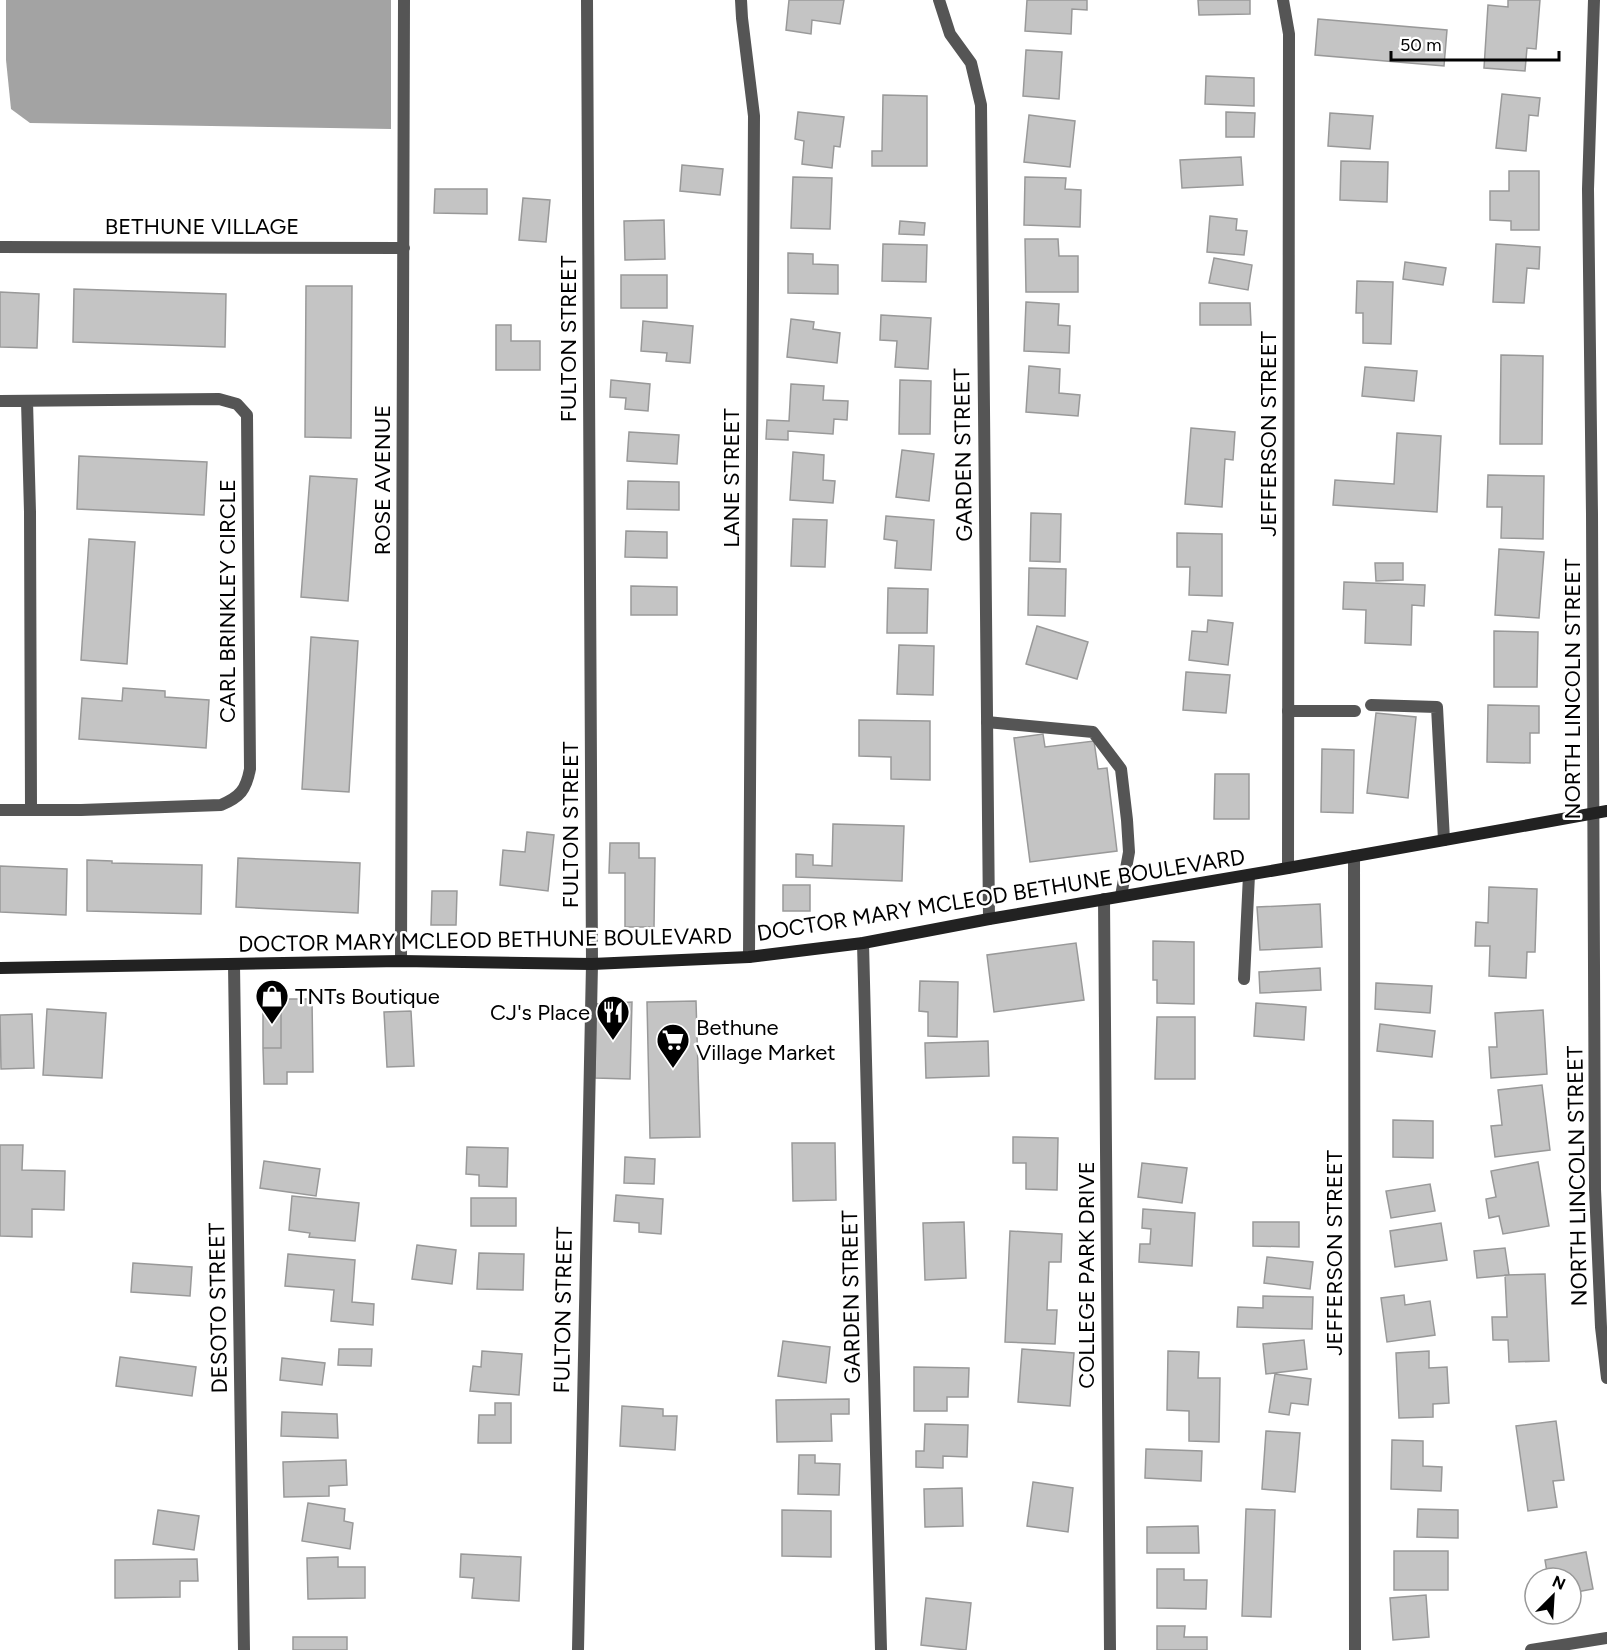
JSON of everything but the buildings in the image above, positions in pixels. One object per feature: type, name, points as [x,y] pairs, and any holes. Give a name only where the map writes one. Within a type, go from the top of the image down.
[{"type":"street","name":"ROSE AVENUE","points":[[401,961],[404,0]]},
{"type":"street","name":"FULTON STREET","points":[[578,1650],[592,964],[586,0]]},
{"type":"street","name":"LANE STREET","points":[[741,0],[754,116],[749,957]]},
{"type":"street","name":"GARDEN STREET","points":[[939,0],[950,34],[972,63],[981,105],[989,919]]},
{"type":"street","name":"JEFFERSON STREET","points":[[1283,0],[1289,34],[1288,868]]},
{"type":"street","name":"NORTH LINCOLN STREET","points":[[1594,0],[1588,189],[1601,812],[1595,1189],[1601,1327],[1607,1378]]},
{"type":"street","name":"BETHUNE VILLAGE","points":[[0,247],[404,248]]},
{"type":"street","name":"CARL BRINKLEY CIRCLE","points":[[0,401],[219,399],[237,404],[247,415],[250,769],[247,783],[236,798],[221,805],[0,810]]},
{"type":"street","points":[[27,401],[32,810]]},
{"type":"street","points":[[1371,705],[1437,707],[1443,840]]},
{"type":"street","points":[[1288,711],[1355,711]]},
{"type":"street","points":[[987,722],[1093,732],[1106,746],[1121,769],[1127,820],[1129,852],[1121,896]]},
{"type":"street","name":"DOCTOR MARY MCLEOD BETHUNE BOULEVARD","points":[[0,968],[401,961],[592,964],[749,957],[863,943],[1601,812]]},
{"type":"street","name":"JEFFERSON STREET","points":[[1354,855],[1355,1650]]},
{"type":"street","points":[[1244,979],[1249,875]]},
{"type":"street","name":"COLLEGE PARK DRIVE","points":[[1104,899],[1110,1650]]},
{"type":"street","name":"GARDEN STREET","points":[[863,943],[881,1650]]},
{"type":"street","name":"DESOTO STREET","points":[[234,965],[244,1650]]},
{"type":"street","points":[[1531,1650],[1607,1638]]},
{"type":"shaded area","points":[[6,0],[391,0],[391,129],[30,123],[11,109],[6,60]]},
{"type":"place","name":"TNTs Boutique","points":[[272,1025]]},
{"type":"place","name":"CJ's Place","points":[[613,1041]]},
{"type":"place","name":"Bethune Village Market","points":[[673,1069]]}]
